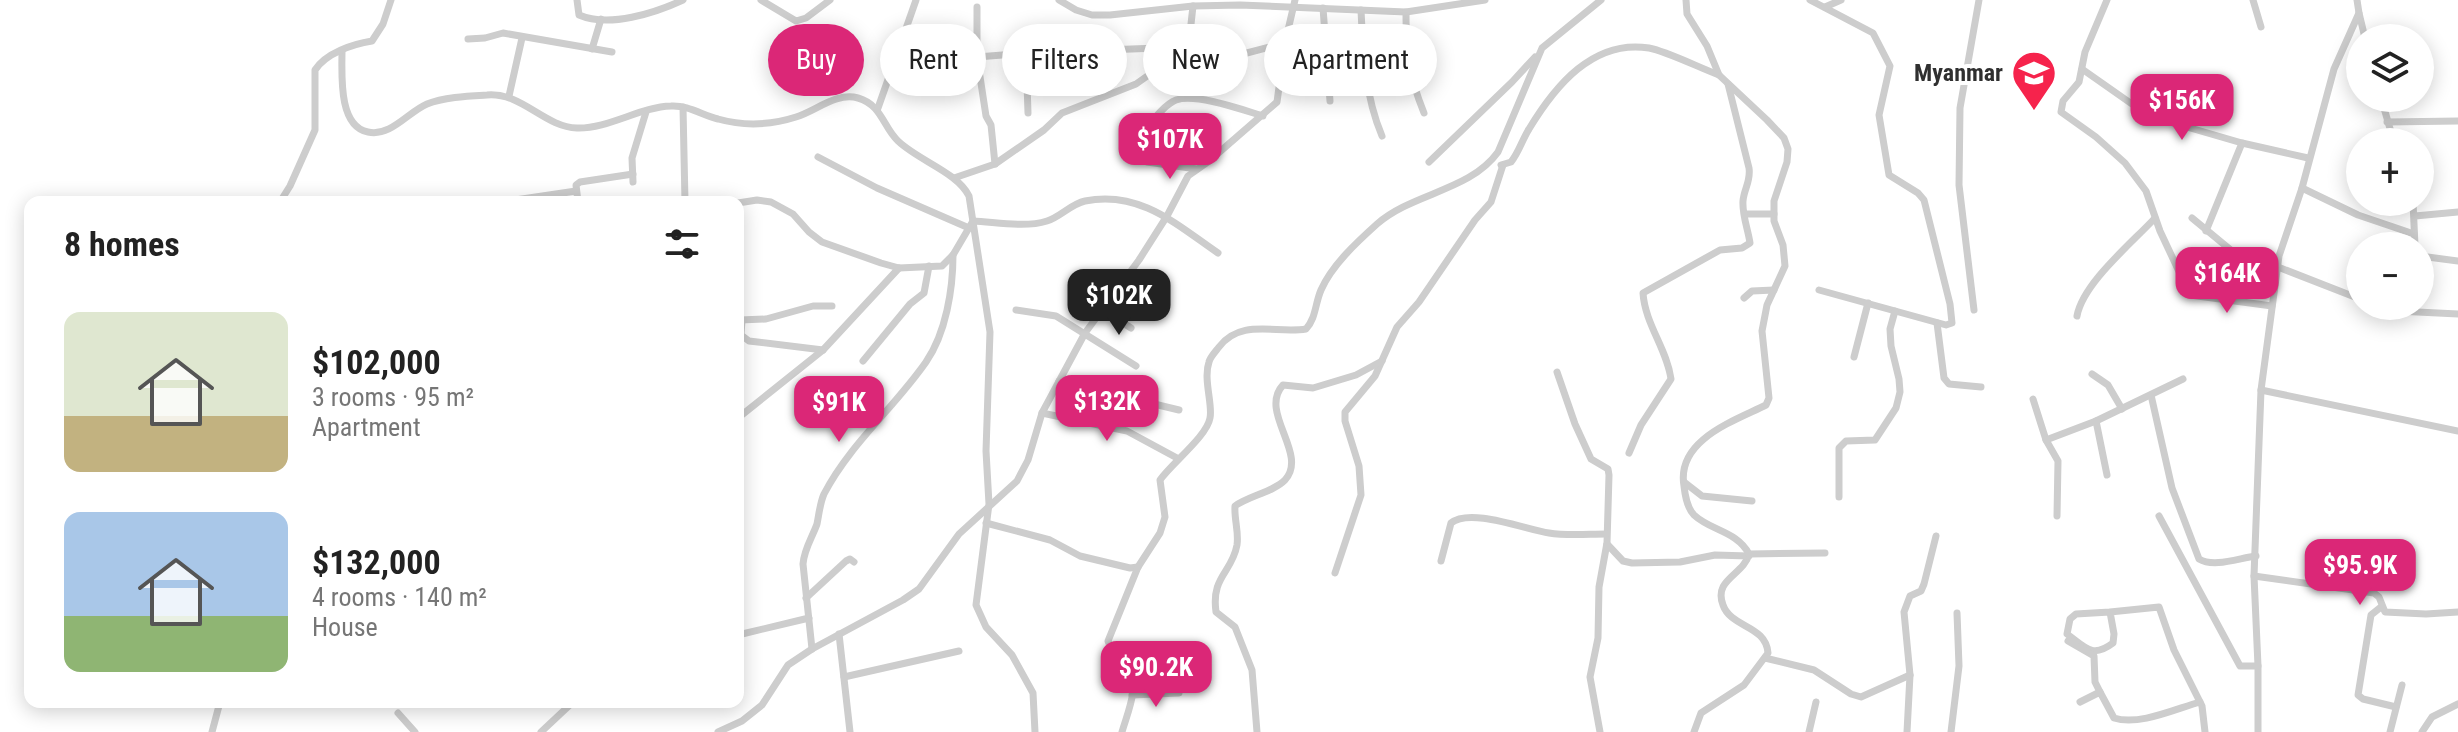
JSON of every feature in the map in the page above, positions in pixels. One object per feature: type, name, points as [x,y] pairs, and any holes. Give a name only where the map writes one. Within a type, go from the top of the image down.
[{"type":"street","points":[[284,196],[315,130],[315,70],[320,62],[357,44],[372,41],[383,24],[391,0]]},
{"type":"street","points":[[577,0],[579,15],[601,19],[640,17],[683,0]]},
{"type":"street","points":[[761,0],[796,21],[806,18],[830,0]]},
{"type":"street","points":[[908,24],[916,0]]},
{"type":"street","points":[[1059,0],[1092,15],[1193,6],[1295,3],[1323,8],[1406,12],[1485,0]]},
{"type":"street","points":[[1429,162],[1512,82],[1542,48],[1601,0]]},
{"type":"street","points":[[1686,0],[1687,14],[1707,46],[1719,75]]},
{"type":"street","points":[[1810,0],[1873,33],[1890,66],[1879,115],[1889,175],[1924,200],[1953,319],[1946,325],[1819,290]]},
{"type":"street","points":[[1824,7],[1841,0]]},
{"type":"street","points":[[1974,310],[1959,185],[1960,108],[1979,0]]},
{"type":"street","points":[[2107,0],[2085,52],[2079,82],[2063,101],[2061,112],[2125,163],[2146,191],[2190,295],[2272,306]]},
{"type":"street","points":[[2253,0],[2261,27]]},
{"type":"street","points":[[2357,0],[2362,24]]},
{"type":"street","points":[[1290,24],[1295,3]]},
{"type":"street","points":[[1127,49],[1158,48],[1190,33],[1193,6]]},
{"type":"street","points":[[977,7],[977,24]]},
{"type":"street","points":[[1323,8],[1330,101]]},
{"type":"street","points":[[1361,10],[1364,63],[1372,114],[1382,136]]},
{"type":"street","points":[[1406,12],[1406,58],[1424,113]]},
{"type":"street","points":[[2258,732],[2254,576],[2261,390],[2279,256],[2302,188],[2334,69],[2359,13]]},
{"type":"street","points":[[592,49],[601,19]]},
{"type":"street","points":[[468,39],[503,33],[612,52]]},
{"type":"street","points":[[509,96],[522,38]]},
{"type":"street","points":[[954,178],[995,164],[1044,130],[1062,113],[1136,84],[1160,67],[1264,48]]},
{"type":"street","points":[[1122,732],[1134,678],[1129,667],[1113,655],[1108,641],[1138,567],[1160,533],[1165,517],[1160,480],[1200,436],[1211,418],[1207,393],[1209,362],[1225,340],[1249,328],[1306,329],[1313,322],[1321,290],[1336,266],[1379,221],[1424,196],[1460,182],[1490,163],[1498,152],[1542,48]]},
{"type":"street","points":[[1490,163],[1503,165],[1511,162],[1518,154],[1528,130],[1567,78],[1589,59],[1611,50],[1652,49],[1719,75],[1784,138],[1788,149],[1787,162],[1774,201],[1785,266],[1767,305],[1762,331],[1769,390],[1766,405],[1705,437],[1684,467],[1683,480],[1686,498],[1694,514],[1744,544],[1749,555],[1747,564],[1726,580],[1722,589],[1722,604],[1730,615],[1767,642],[1768,653],[1744,685],[1701,713],[1694,732]]},
{"type":"street","points":[[342,51],[345,104],[353,123],[367,132],[387,130],[427,104],[490,94],[509,96],[564,126],[580,128],[671,106],[683,107],[718,120],[756,125],[796,117],[841,97],[858,98],[878,108],[896,140],[962,183],[969,196],[971,225],[990,332],[986,451],[989,504],[976,605],[986,627],[1012,655],[1033,693],[1035,732]]},
{"type":"street","points":[[2082,69],[2149,116],[2308,158]]},
{"type":"street","points":[[1629,453],[1641,425],[1671,379],[1643,293],[1720,250],[1748,246],[1750,239],[1743,196],[1751,178],[1728,82]]},
{"type":"street","points":[[878,108],[882,96]]},
{"type":"street","points":[[983,96],[986,116],[991,125],[995,164]]},
{"type":"street","points":[[1027,96],[1028,113]]},
{"type":"street","points":[[718,732],[742,721],[762,705],[788,665],[919,589],[959,534],[1017,481],[1028,460],[1042,413],[1085,333],[1139,260],[1188,176],[1263,116],[1277,102],[1278,96]]},
{"type":"street","points":[[1145,130],[1174,100],[1225,104],[1263,116]]},
{"type":"street","points":[[683,107],[685,196]]},
{"type":"street","points":[[577,196],[580,182],[633,178],[632,158],[646,112]]},
{"type":"street","points":[[2384,112],[2389,128]]},
{"type":"street","points":[[2387,122],[2458,121]]},
{"type":"street","points":[[2206,231],[2242,143]]},
{"type":"street","points":[[818,157],[877,188],[971,225],[1047,221],[1084,201],[1138,204],[1167,216],[1218,253]]},
{"type":"street","points":[[1147,162],[1197,169]]},
{"type":"street","points":[[1335,573],[1361,495],[1359,466],[1345,412],[1375,376],[1397,327],[1419,302],[1475,220],[1491,202],[1503,165]]},
{"type":"street","points":[[2302,188],[2358,215],[2408,232]]},
{"type":"street","points":[[542,196],[576,191]]},
{"type":"street","points":[[744,202],[771,202],[793,214],[822,242],[899,268],[942,266],[953,255],[971,225]]},
{"type":"street","points":[[2434,214],[2458,212]]},
{"type":"street","points":[[1745,214],[1774,214]]},
{"type":"street","points":[[2414,232],[2415,216]]},
{"type":"street","points":[[2077,316],[2084,297],[2155,218]]},
{"type":"street","points":[[2192,218],[2247,261],[2278,267],[2346,294]]},
{"type":"street","points":[[812,649],[804,552],[817,524],[823,496],[865,433],[926,362],[938,341],[953,280],[953,255]]},
{"type":"street","points":[[2434,258],[2458,261]]},
{"type":"street","points":[[863,361],[910,304],[924,293],[929,266]]},
{"type":"street","points":[[744,413],[823,350],[899,268]]},
{"type":"street","points":[[1744,298],[1752,291],[1774,290]]},
{"type":"street","points":[[1854,357],[1868,303]]},
{"type":"street","points":[[744,320],[766,319],[813,306],[832,306]]},
{"type":"street","points":[[1102,309],[1131,328]]},
{"type":"street","points":[[1016,310],[1056,316],[1136,366]]},
{"type":"street","points":[[1839,497],[1839,448],[1846,441],[1875,440],[1896,408],[1899,379],[1890,329],[1895,311]]},
{"type":"street","points":[[2434,313],[2458,314]]},
{"type":"street","points":[[1937,323],[1944,378],[1949,384],[1981,387]]},
{"type":"street","points":[[744,337],[749,341],[823,350]]},
{"type":"street","points":[[1257,732],[1252,670],[1235,627],[1216,612],[1214,596],[1219,578],[1235,553],[1238,542],[1235,506],[1282,483],[1289,475],[1290,449],[1275,402],[1276,393],[1283,385],[1313,388],[1356,375],[1382,361]]},
{"type":"street","points":[[1557,372],[1591,459],[1608,469],[1607,543],[1599,587],[1598,638],[1590,677],[1600,732]]},
{"type":"street","points":[[2092,374],[2108,385],[2122,409]]},
{"type":"street","points":[[2046,440],[2096,421],[2183,379]]},
{"type":"street","points":[[1059,381],[1179,410]]},
{"type":"street","points":[[2261,390],[2458,431]]},
{"type":"street","points":[[2151,395],[2172,488],[2199,559],[2204,563],[2256,556]]},
{"type":"street","points":[[2033,399],[2046,440],[2058,461],[2057,516]]},
{"type":"street","points":[[1042,413],[1127,431],[1177,458]]},
{"type":"street","points":[[2096,421],[2107,475]]},
{"type":"street","points":[[1683,480],[1702,496],[1752,501]]},
{"type":"street","points":[[2159,516],[2240,666],[2258,666]]},
{"type":"street","points":[[1441,561],[1451,523],[1460,518],[1508,521],[1552,534],[1606,534]]},
{"type":"street","points":[[986,523],[1050,540],[1080,556],[1130,568],[1138,567]]},
{"type":"street","points":[[1907,732],[1910,675],[1904,612],[1910,596],[1921,591],[1936,536]]},
{"type":"street","points":[[1607,543],[1623,561],[1632,563],[1680,562],[1715,555],[1825,553]]},
{"type":"street","points":[[806,598],[846,561],[850,559],[854,562]]},
{"type":"street","points":[[2254,576],[2374,593],[2385,612],[2458,612]]},
{"type":"street","points":[[2110,612],[2113,643],[2105,649],[2092,651],[2067,634],[2070,619],[2076,614],[2159,607],[2174,650],[2200,702],[2205,732]]},
{"type":"street","points":[[2381,607],[2371,615],[2358,695],[2396,707]]},
{"type":"street","points":[[1951,732],[1959,666],[1957,613]]},
{"type":"street","points":[[744,634],[809,618]]},
{"type":"street","points":[[839,634],[850,732]]},
{"type":"street","points":[[2068,641],[2094,656],[2095,682],[2114,718],[2152,716],[2200,702]]},
{"type":"street","points":[[844,677],[959,651]]},
{"type":"street","points":[[1765,658],[1814,670],[1861,697],[1910,675]]},
{"type":"street","points":[[2390,732],[2402,685]]},
{"type":"street","points":[[2080,702],[2100,692]]},
{"type":"street","points":[[1132,695],[1179,693]]},
{"type":"street","points":[[1809,732],[1816,702]]},
{"type":"street","points":[[2422,732],[2432,717],[2458,704]]},
{"type":"street","points":[[212,732],[218,708]]},
{"type":"street","points":[[560,708],[563,712]]},
{"type":"street","points":[[541,732],[567,708]]},
{"type":"street","points":[[398,713],[415,732]]},
{"type":"place","name":"Myanmar","points":[[2034,112]]}]
